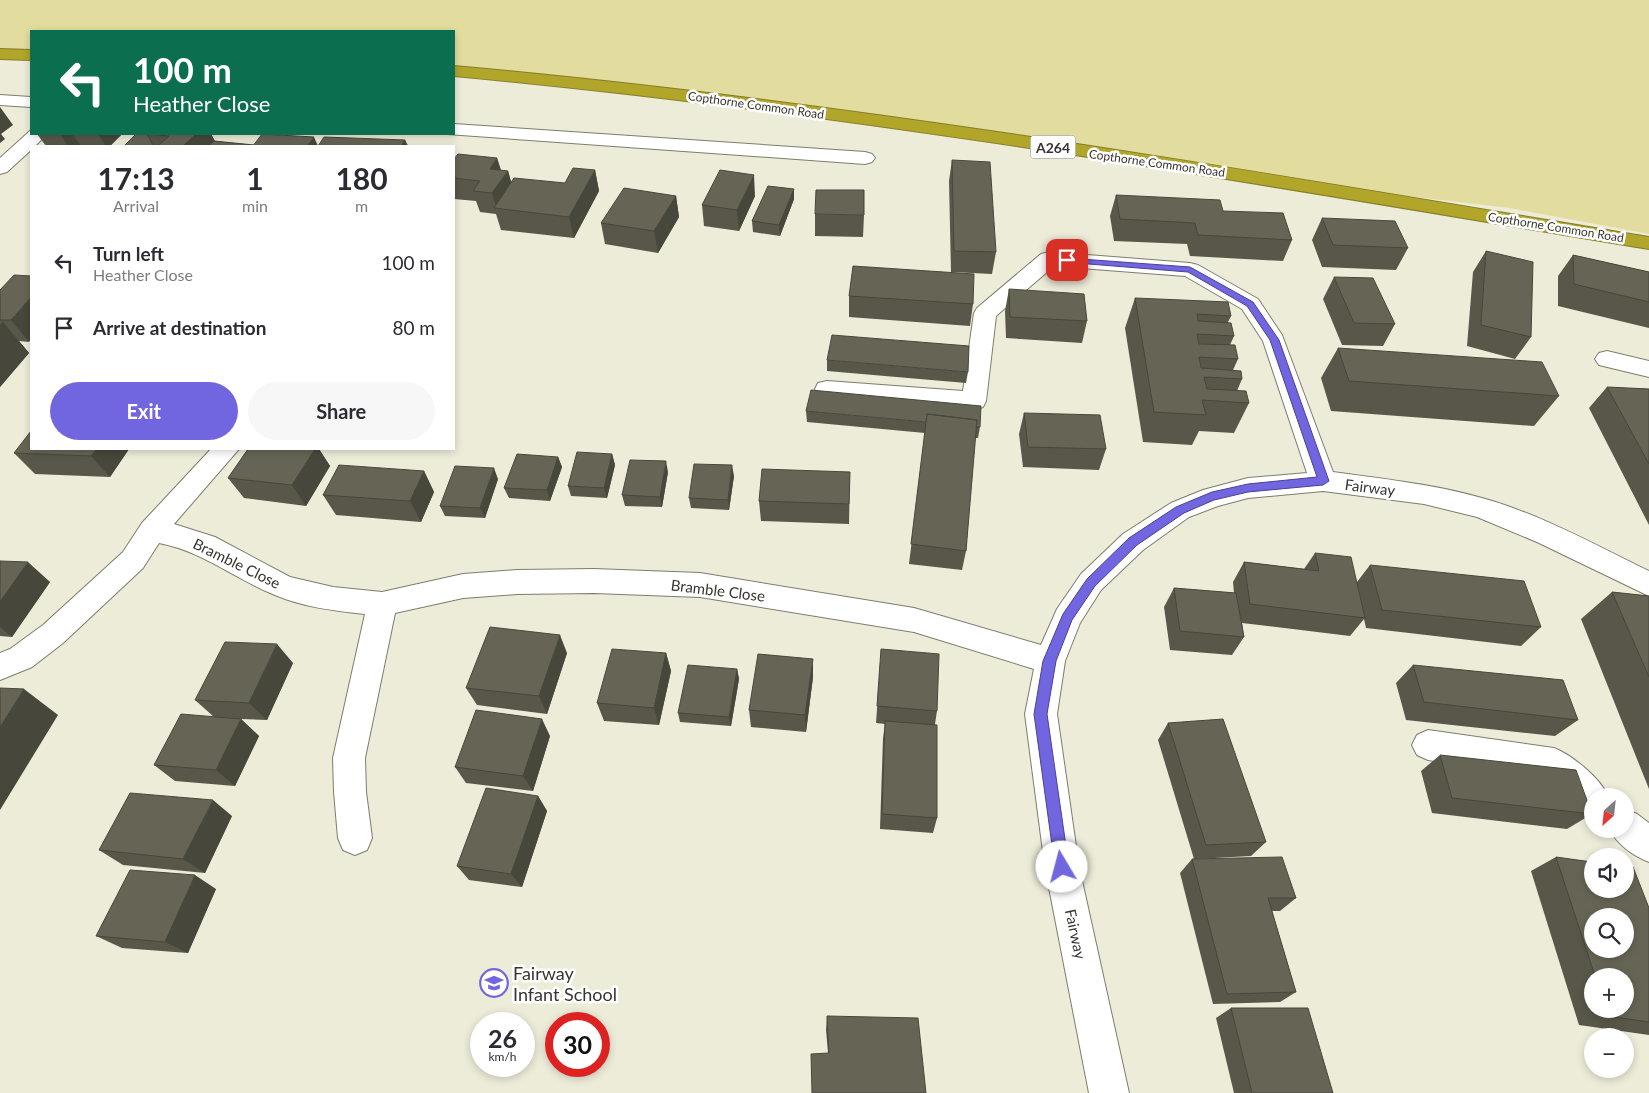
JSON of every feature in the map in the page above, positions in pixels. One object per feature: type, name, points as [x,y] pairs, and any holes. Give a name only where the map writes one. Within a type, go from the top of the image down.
[{"type":"highway","points":[[0,54],[30,55]]},
{"type":"highway","name":"Copthorne Common Road","points":[[455,71],[607,84],[924,128],[1242,175],[1649,243]]},
{"type":"street","points":[[0,100],[30,102]]},
{"type":"street","points":[[455,130],[865,158]]},
{"type":"street","points":[[0,168],[37,135]]},
{"type":"street","points":[[827,388],[974,402],[985,314],[1049,259],[1190,270],[1250,304],[1274,340],[1323,481]]},
{"type":"street","points":[[1607,359],[1649,369]]},
{"type":"street","points":[[0,667],[22,658],[53,634],[133,560],[152,531],[225,450]]},
{"type":"street","name":"Fairway","points":[[1109,1093],[1062,867],[1041,714],[1050,661],[1067,618],[1091,582],[1133,542],[1180,510],[1212,497],[1248,488],[1323,481],[1424,494],[1482,508],[1547,534],[1649,584]]},
{"type":"street","name":"Bramble Close","points":[[152,531],[175,534],[205,545],[284,586],[333,598],[382,604],[463,586],[517,582],[594,581],[700,585],[914,620],[1050,661]]},
{"type":"street","points":[[355,838],[350,792],[349,758],[382,604]]},
{"type":"street","points":[[1428,745],[1554,763],[1584,790]]},
{"type":"street","points":[[1634,832],[1649,845]]},
{"type":"shaded area","points":[[0,0],[1649,0],[1649,234],[1509,208],[1271,180],[607,85],[455,71],[455,30],[30,30],[30,55],[0,54]]},
{"type":"building","points":[[135,135],[148,135],[153,145],[125,145]]},
{"type":"building","points":[[158,135],[195,135],[184,145],[159,145],[169,136]]},
{"type":"building","points":[[261,135],[314,137],[308,145],[254,145]]},
{"type":"building","points":[[324,137],[405,140],[402,145],[319,145]]},
{"type":"building","points":[[214,141],[254,145],[210,145]]},
{"type":"building","points":[[458,154],[497,158],[490,169],[508,171],[492,193],[473,191],[480,181],[455,178],[455,158]]},
{"type":"building","points":[[952,160],[990,162],[996,252],[954,251]]},
{"type":"building","points":[[573,168],[595,170],[569,217],[494,208],[514,178],[565,183]]},
{"type":"building","points":[[720,170],[754,175],[737,210],[702,205]]},
{"type":"building","points":[[768,186],[794,189],[779,225],[752,221]]},
{"type":"building","points":[[624,188],[676,196],[654,231],[601,223]]},
{"type":"building","points":[[816,190],[864,190],[864,215],[815,214]]},
{"type":"building","points":[[1116,195],[1220,200],[1223,211],[1283,213],[1292,240],[1198,235],[1195,223],[1120,219]]},
{"type":"building","points":[[1322,218],[1395,221],[1408,248],[1333,245]]},
{"type":"building","points":[[1486,251],[1533,262],[1531,337],[1481,325]]},
{"type":"building","points":[[1573,255],[1649,272],[1649,302],[1574,284]]},
{"type":"building","points":[[853,266],[974,274],[973,304],[849,296]]},
{"type":"building","points":[[14,275],[30,276],[30,298],[11,320],[0,320],[0,290]]},
{"type":"building","points":[[1334,277],[1373,278],[1395,324],[1354,323]]},
{"type":"building","points":[[1009,289],[1084,294],[1087,321],[1010,317]]},
{"type":"building","points":[[1135,298],[1228,302],[1231,316],[1197,314],[1198,321],[1231,323],[1234,336],[1197,334],[1199,344],[1235,345],[1238,359],[1199,357],[1201,368],[1241,371],[1242,379],[1204,377],[1207,389],[1246,391],[1249,403],[1202,400],[1206,415],[1154,412]]},
{"type":"building","points":[[832,335],[969,346],[968,372],[827,360]]},
{"type":"building","points":[[1338,348],[1542,362],[1559,396],[1349,381]]},
{"type":"building","points":[[1607,387],[1649,389],[1649,464]]},
{"type":"building","points":[[811,390],[981,406],[980,427],[976,427],[977,420],[927,414],[926,422],[806,411]]},
{"type":"building","points":[[1024,413],[1100,415],[1106,449],[1028,447]]},
{"type":"building","points":[[927,414],[977,420],[966,551],[911,544]]},
{"type":"building","points":[[30,432],[30,450],[96,450],[91,456],[14,453]]},
{"type":"building","points":[[247,450],[314,450],[292,485],[228,478]]},
{"type":"building","points":[[577,452],[612,454],[604,488],[568,486]]},
{"type":"building","points":[[517,454],[558,457],[547,490],[504,488]]},
{"type":"building","points":[[630,460],[666,461],[660,497],[622,495]]},
{"type":"building","points":[[694,464],[732,465],[728,500],[689,498]]},
{"type":"building","points":[[339,465],[424,471],[410,501],[323,495]]},
{"type":"building","points":[[455,466],[494,468],[480,508],[440,506]]},
{"type":"building","points":[[762,469],[850,472],[849,504],[759,501]]},
{"type":"building","points":[[1315,553],[1351,557],[1365,618],[1250,604],[1244,562],[1319,571]]},
{"type":"building","points":[[0,561],[28,562],[0,602]]},
{"type":"building","points":[[1370,565],[1524,581],[1541,627],[1382,610]]},
{"type":"building","points":[[1174,588],[1236,593],[1244,637],[1180,631]]},
{"type":"building","points":[[1612,592],[1649,596],[1649,677]]},
{"type":"building","points":[[490,627],[560,635],[539,696],[466,688]]},
{"type":"building","points":[[225,642],[277,644],[249,703],[195,700]]},
{"type":"building","points":[[612,649],[666,653],[654,708],[597,703]]},
{"type":"building","points":[[881,649],[939,654],[937,711],[877,706]]},
{"type":"building","points":[[758,654],[813,659],[805,715],[749,710]]},
{"type":"building","points":[[688,665],[737,669],[729,717],[678,713]]},
{"type":"building","points":[[1413,665],[1563,680],[1578,720],[1424,702]]},
{"type":"building","points":[[0,688],[24,689],[0,727]]},
{"type":"building","points":[[476,710],[542,719],[523,776],[455,767]]},
{"type":"building","points":[[181,714],[241,719],[216,770],[154,765]]},
{"type":"building","points":[[1223,719],[1266,842],[1206,845],[1168,723]]},
{"type":"building","points":[[885,721],[937,725],[937,818],[882,814]]},
{"type":"building","points":[[1440,755],[1576,770],[1584,792],[1584,813],[1452,798]]},
{"type":"building","points":[[486,788],[538,796],[511,874],[457,866]]},
{"type":"building","points":[[130,793],[213,800],[183,859],[99,850]]},
{"type":"building","points":[[1282,857],[1296,898],[1268,898],[1296,992],[1227,994],[1192,859]]},
{"type":"building","points":[[1556,857],[1584,861],[1584,898],[1634,898],[1634,870],[1649,908],[1649,1022],[1622,1018],[1634,1018],[1634,968],[1592,968],[1589,958],[1634,958],[1634,908],[1584,908],[1584,942]]},
{"type":"building","points":[[130,870],[195,875],[165,942],[96,936]]},
{"type":"building","points":[[1231,1008],[1308,1008],[1333,1093],[1252,1093]]},
{"type":"building","points":[[827,1016],[918,1018],[926,1093],[812,1093],[811,1054],[829,1053]]},
{"type":"place","name":"Fairway Infant School","points":[[494,983]]},
{"type":"route","points":[[1062,867],[1041,714],[1050,661],[1067,618],[1091,582],[1133,542],[1180,510],[1212,497],[1248,488],[1323,481],[1274,340],[1250,304],[1190,270],[1067,260]]}]
